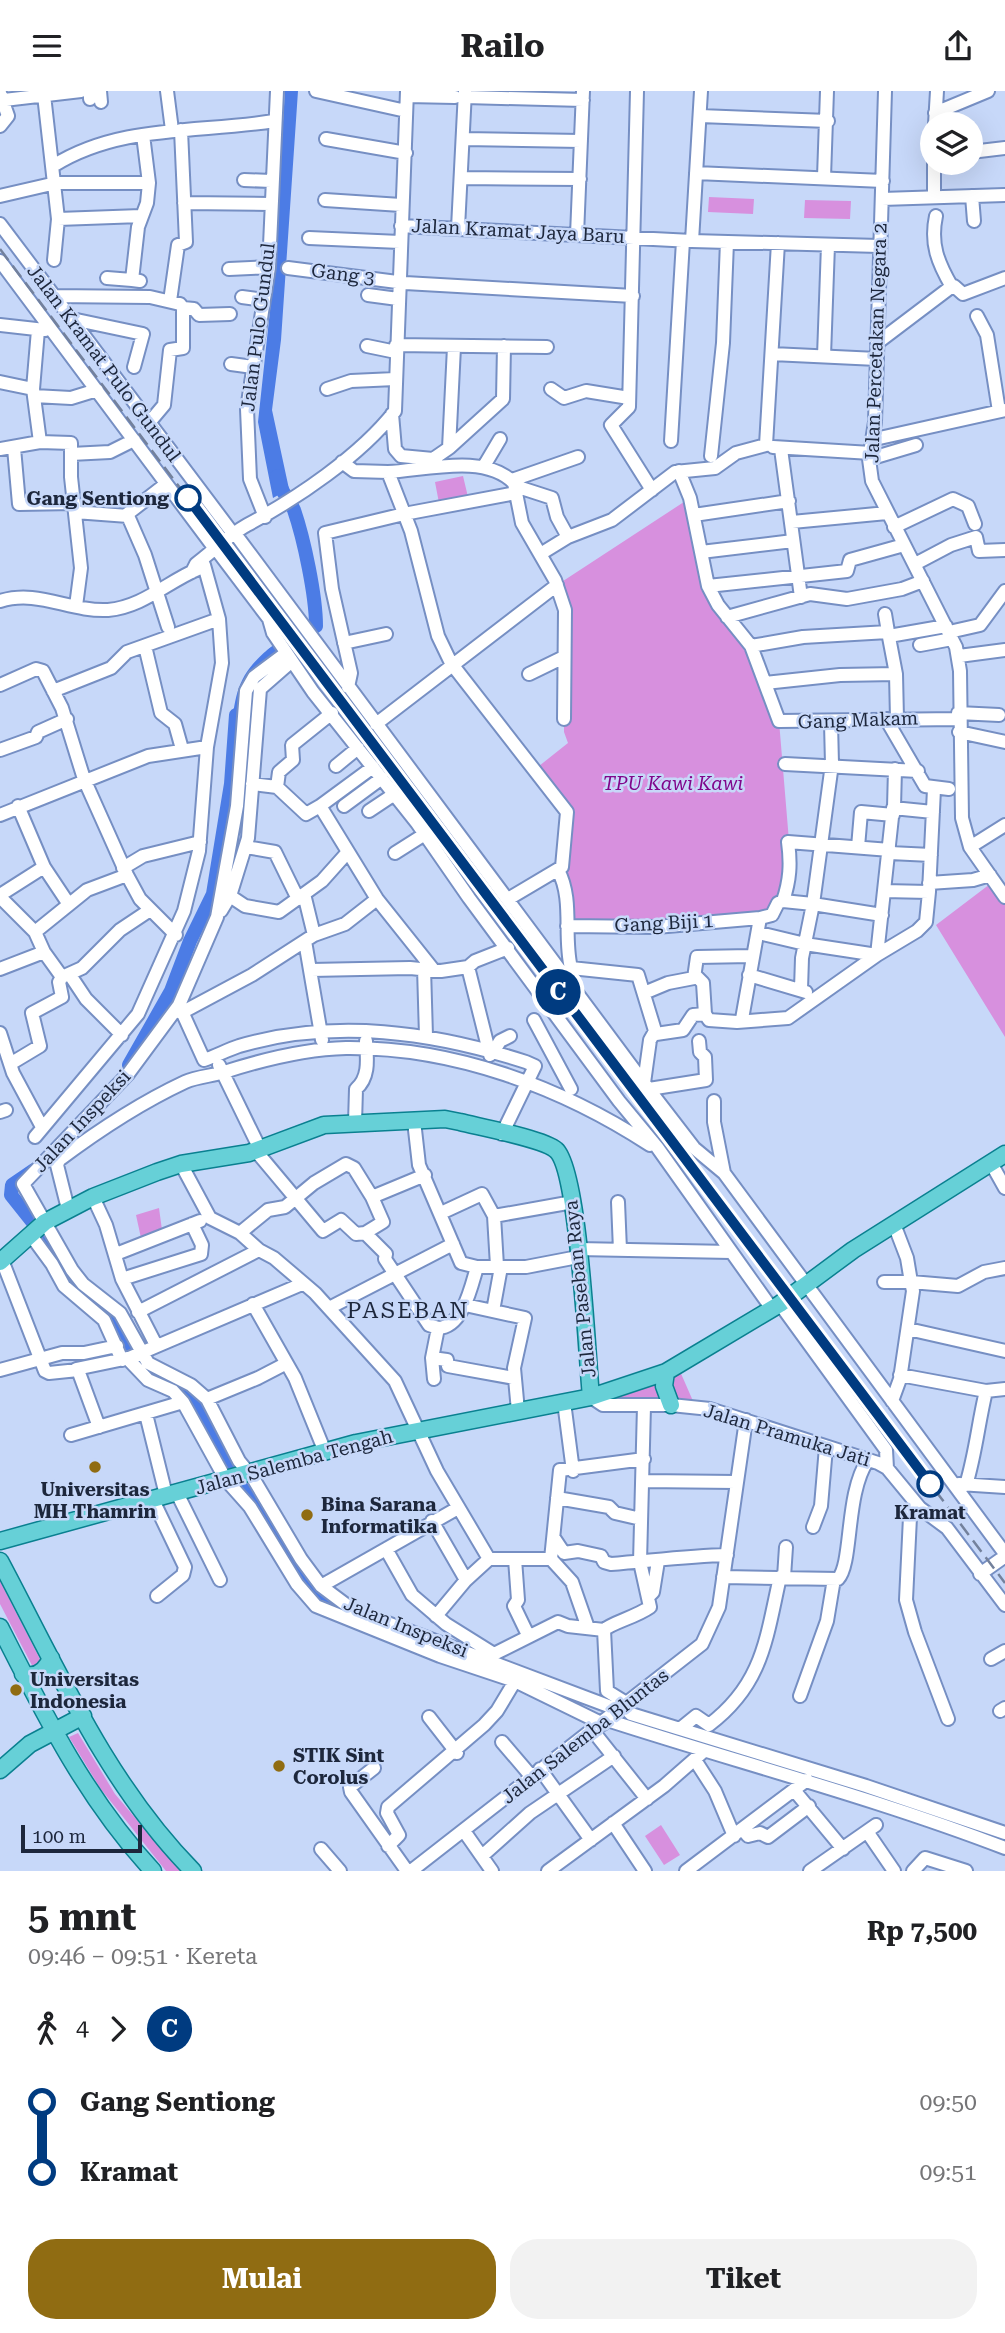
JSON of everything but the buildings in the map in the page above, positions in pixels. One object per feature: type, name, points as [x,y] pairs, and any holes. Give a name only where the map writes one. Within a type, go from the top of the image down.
[{"type":"main road","name":"Jalan Paseban Raya","points":[[1,1261],[38,1228],[68,1209],[181,1164],[258,1150],[321,1126],[446,1119],[547,1143],[559,1153],[573,1202],[591,1397]]},
{"type":"main road","name":"Jalan Salemba Tengah","points":[[0,1541],[324,1452],[417,1430],[591,1397],[666,1372],[776,1307],[894,1224],[998,1158]]},
{"type":"main road","points":[[666,1372],[664,1386],[671,1405]]},
{"type":"main road","points":[[0,1561],[121,1783],[153,1828],[193,1871]]},
{"type":"main road","points":[[0,1627],[53,1733],[93,1797],[153,1871]]},
{"type":"main road","points":[[23,1674],[41,1673],[51,1658]]},
{"type":"main road","points":[[0,1770],[17,1753],[83,1716]]},
{"type":"street","points":[[167,91],[177,130],[186,242],[178,244],[170,301]]},
{"type":"street","name":"Jalan Pulo Gundul","points":[[260,520],[249,467],[247,409],[253,367],[251,343],[264,300],[269,267],[277,91]]},
{"type":"street","name":"Jalan Kramat Jaya Baru","points":[[635,237],[637,91]]},
{"type":"street","points":[[671,441],[701,91]]},
{"type":"street","points":[[824,177],[827,91]]},
{"type":"street","name":"Jalan Percetakan Negara 2","points":[[884,91],[875,439],[870,456],[872,481],[882,513],[894,527],[899,548],[915,564],[959,656],[961,809],[970,847],[1005,897]]},
{"type":"street","points":[[936,112],[937,91]]},
{"type":"street","points":[[948,112],[988,91]]},
{"type":"street","points":[[316,92],[406,111]]},
{"type":"street","points":[[192,572],[196,564],[236,537],[249,524],[284,505],[342,462],[396,407],[398,282],[407,93],[583,96],[577,235]]},
{"type":"street","points":[[0,126],[8,120],[2,96],[27,94],[44,98],[94,94]]},
{"type":"street","points":[[458,228],[463,139],[462,95]]},
{"type":"street","points":[[44,98],[56,183],[58,219],[54,260]]},
{"type":"street","points":[[699,115],[828,121]]},
{"type":"street","points":[[53,166],[81,149],[143,135],[274,121]]},
{"type":"street","points":[[107,278],[136,281],[141,216],[147,203],[149,183],[143,135]]},
{"type":"street","points":[[326,139],[406,153]]},
{"type":"street","points":[[463,139],[581,141]]},
{"type":"street","points":[[983,151],[1005,148]]},
{"type":"street","points":[[696,173],[883,181]]},
{"type":"street","points":[[934,175],[934,197]]},
{"type":"street","points":[[461,178],[580,179]]},
{"type":"street","points":[[244,180],[271,181]]},
{"type":"street","points":[[0,195],[56,183],[149,183]]},
{"type":"street","points":[[882,199],[1005,195]]},
{"type":"street","points":[[972,196],[974,221]]},
{"type":"street","points":[[325,200],[401,205]]},
{"type":"street","points":[[184,203],[270,204]]},
{"type":"street","points":[[58,219],[141,216]]},
{"type":"street","points":[[936,216],[933,244],[937,259],[952,287],[963,294],[1005,278]]},
{"type":"street","name":"Jalan Kramat Pulo Gundul","points":[[0,224],[508,899],[568,971],[647,1086],[702,1156],[724,1173]]},
{"type":"street","name":"Jalan Kramat Jaya Baru","points":[[401,226],[687,241],[879,246]]},
{"type":"street","points":[[635,237],[629,402],[611,426],[652,490]]},
{"type":"street","points":[[309,238],[400,242]]},
{"type":"street","points":[[711,456],[723,343],[727,242]]},
{"type":"street","points":[[766,446],[778,243]]},
{"type":"street","points":[[824,356],[828,245]]},
{"type":"street","points":[[0,261],[44,330],[97,390],[269,619],[285,651],[425,834],[619,1101],[657,1147],[732,1252],[886,1450],[887,1468]]},
{"type":"street","points":[[229,269],[269,267]]},
{"type":"street","name":"Gang 3","points":[[288,268],[398,282],[633,296]]},
{"type":"street","points":[[877,343],[952,287]]},
{"type":"street","points":[[368,295],[398,299]]},
{"type":"street","points":[[52,296],[150,297],[194,309],[199,315],[230,314]]},
{"type":"street","points":[[242,297],[264,300]]},
{"type":"street","points":[[148,424],[164,405],[170,350],[183,348],[183,308]]},
{"type":"street","points":[[875,439],[1002,410],[986,335],[978,317]]},
{"type":"street","points":[[72,319],[143,334],[134,367]]},
{"type":"street","points":[[0,325],[44,330]]},
{"type":"street","points":[[40,442],[33,392],[44,330]]},
{"type":"street","points":[[367,346],[396,349],[547,347]]},
{"type":"street","points":[[450,443],[454,347]]},
{"type":"street","points":[[392,414],[394,442],[401,456],[433,459],[503,399],[504,347]]},
{"type":"street","points":[[772,355],[877,359]]},
{"type":"street","points":[[231,364],[253,367]]},
{"type":"street","points":[[327,389],[351,381],[395,379]]},
{"type":"street","points":[[0,382],[33,392],[71,398],[97,390]]},
{"type":"street","points":[[551,389],[561,398],[586,391],[629,402]]},
{"type":"street","points":[[484,466],[500,439]]},
{"type":"street","points":[[71,454],[110,452],[134,440]]},
{"type":"street","points":[[76,606],[81,568],[75,507],[71,443],[40,442],[7,448],[19,504],[75,507],[126,515],[166,484]]},
{"type":"street","points":[[542,553],[568,537],[612,520],[679,471],[715,468],[736,453],[766,446],[870,456],[916,445]]},
{"type":"street","points":[[781,449],[801,597]]},
{"type":"street","points":[[348,687],[351,673],[324,535],[328,531],[514,486],[578,457]]},
{"type":"street","points":[[342,462],[354,471],[388,472],[465,464],[484,466],[514,486],[552,498],[556,517],[568,537]]},
{"type":"street","name":"Gang Makam","points":[[679,471],[694,515],[708,586],[727,617],[751,646],[779,722],[831,723],[891,719],[959,722]]},
{"type":"street","points":[[388,472],[404,514],[438,636],[451,663],[565,808],[568,816],[563,863],[558,870],[508,899]]},
{"type":"street","points":[[514,486],[522,523],[542,553],[557,585],[566,627],[564,719]]},
{"type":"street","points":[[894,527],[953,499],[968,506],[975,524]]},
{"type":"street","points":[[694,515],[789,501]]},
{"type":"street","points":[[792,522],[882,513]]},
{"type":"street","points":[[126,515],[158,592],[168,627]]},
{"type":"street","points":[[915,564],[951,545],[976,537],[979,551],[1005,550]]},
{"type":"street","points":[[701,552],[793,541]]},
{"type":"street","points":[[708,586],[798,574],[847,571],[850,560],[899,548]]},
{"type":"street","points":[[0,601],[28,596],[109,610],[135,603],[158,592],[204,565],[217,551]]},
{"type":"street","points":[[0,1033],[7,1067],[38,1132],[138,1014],[176,935],[200,842],[207,747],[222,663],[219,619],[204,565]]},
{"type":"street","points":[[727,617],[801,597],[818,594],[847,599],[902,589],[923,581]]},
{"type":"street","points":[[376,724],[451,663],[557,585]]},
{"type":"street","points":[[751,646],[803,637],[949,632],[980,625],[1005,591]]},
{"type":"street","points":[[885,614],[896,674],[891,719],[925,786],[949,789]]},
{"type":"street","points":[[53,691],[111,668],[127,652],[219,619]]},
{"type":"street","points":[[920,645],[949,632]]},
{"type":"street","points":[[344,643],[386,634]]},
{"type":"street","points":[[145,646],[161,713],[175,724],[182,749]]},
{"type":"street","points":[[959,656],[1005,650]]},
{"type":"street","points":[[217,917],[230,896],[246,847],[261,687],[285,651]]},
{"type":"street","name":"Jalan Inspeksi","points":[[285,651],[254,677],[246,691],[237,806],[217,917],[179,1009],[128,1073],[23,1183],[52,1264],[64,1286],[104,1320],[117,1346],[132,1357],[191,1385],[207,1399],[250,1507],[297,1584],[316,1606],[440,1656],[515,1681]]},
{"type":"street","points":[[529,674],[564,657]]},
{"type":"street","points":[[0,685],[39,669],[67,719],[84,779],[125,871],[150,910],[176,935]]},
{"type":"street","points":[[765,683],[840,675],[896,674]]},
{"type":"street","points":[[277,787],[279,772],[294,759],[292,745],[332,713]]},
{"type":"street","points":[[959,722],[999,715]]},
{"type":"street","points":[[0,750],[36,737],[38,732],[67,719]]},
{"type":"street","points":[[959,722],[1005,742]]},
{"type":"street","points":[[801,989],[805,944],[832,764],[831,723]]},
{"type":"street","points":[[0,815],[148,755],[207,747]]},
{"type":"street","points":[[336,766],[358,748]]},
{"type":"street","points":[[785,764],[832,764],[918,771]]},
{"type":"street","points":[[252,783],[277,787],[304,813],[320,806],[373,767]]},
{"type":"street","points":[[877,954],[894,811],[895,769]]},
{"type":"street","points":[[344,806],[382,778]]},
{"type":"street","points":[[751,956],[697,957],[694,962],[696,976],[703,983],[705,1014],[709,1020],[788,1018],[877,954],[922,926],[927,918],[934,789]]},
{"type":"street","points":[[369,811],[393,795]]},
{"type":"street","points":[[18,806],[44,867],[68,903]]},
{"type":"street","points":[[320,806],[377,899],[428,968],[426,1035]]},
{"type":"street","points":[[858,847],[860,812],[933,812]]},
{"type":"street","points":[[970,847],[1005,825]]},
{"type":"street","points":[[395,853],[425,834]]},
{"type":"street","points":[[35,932],[68,903],[125,871],[143,856],[200,842]]},
{"type":"street","points":[[783,901],[791,865],[788,842],[931,855]]},
{"type":"street","points":[[246,847],[275,852],[301,896],[323,1050]]},
{"type":"street","points":[[230,896],[245,906],[273,912],[301,896],[347,853]]},
{"type":"street","points":[[44,867],[0,896],[35,932],[44,952],[122,1035]]},
{"type":"street","points":[[558,870],[566,890],[568,971],[632,972],[638,975],[654,1033],[650,1040],[647,1086],[706,1080],[705,1057],[700,1052],[699,1041]]},
{"type":"street","points":[[884,891],[973,880],[990,874]]},
{"type":"street","points":[[240,1233],[268,1210],[279,1210],[294,1198],[314,1183],[348,1164],[354,1168],[372,1197],[383,1224],[365,1233],[356,1234],[341,1220],[323,1231],[294,1198],[258,1150],[221,1073],[179,1009],[252,975],[309,938],[345,924],[377,899]]},
{"type":"street","points":[[742,1019],[751,956],[760,933],[760,918],[772,915],[778,903],[783,901],[813,904],[882,915]]},
{"type":"street","points":[[7,1067],[40,1046],[32,1013],[62,997],[59,982],[94,958],[120,930],[150,910]]},
{"type":"street","name":"Gang Biji 1","points":[[567,926],[656,927],[760,918]]},
{"type":"street","points":[[760,933],[805,944],[877,954]]},
{"type":"street","points":[[311,971],[428,968],[442,971],[468,967],[475,961],[508,948]]},
{"type":"street","points":[[0,969],[44,952]]},
{"type":"street","points":[[468,967],[491,1051],[488,1070]]},
{"type":"street","points":[[749,975],[801,989],[817,997]]},
{"type":"street","points":[[645,993],[652,988],[696,976]]},
{"type":"street","points":[[654,1033],[683,1030],[693,1015],[705,1014]]},
{"type":"street","points":[[534,1020],[559,1064],[567,1092],[579,1105],[657,1147]]},
{"type":"street","points":[[210,1058],[238,1046],[321,1032],[365,1031],[426,1035],[491,1051],[535,1066],[502,1134]]},
{"type":"street","points":[[355,1123],[356,1089],[364,1082],[367,1049],[365,1031]]},
{"type":"street","points":[[491,1051],[500,1041],[510,1036]]},
{"type":"street","points":[[68,1209],[57,1165],[59,1160],[138,1106],[187,1081],[249,1063],[323,1050],[367,1049],[423,1054],[567,1092]]},
{"type":"street","points":[[713,1101],[713,1122],[724,1173],[892,1401],[960,1484],[1003,1551],[1004,1558],[980,1574]]},
{"type":"street","points":[[414,1121],[416,1153],[461,1263],[477,1267],[526,1267],[578,1253],[620,1250],[732,1252]]},
{"type":"street","points":[[998,1158],[1005,1188]]},
{"type":"street","points":[[181,1164],[210,1218],[240,1233],[259,1251],[274,1258],[329,1308],[395,1381],[458,1508],[489,1559]]},
{"type":"street","points":[[372,1197],[425,1175]]},
{"type":"street","points":[[440,1213],[481,1194],[494,1216],[499,1267],[493,1311]]},
{"type":"street","points":[[93,1197],[116,1254],[122,1279],[156,1345]]},
{"type":"street","points":[[494,1216],[573,1202]]},
{"type":"street","points":[[618,1202],[620,1250]]},
{"type":"street","points":[[116,1254],[210,1218]]},
{"type":"street","points":[[122,1279],[201,1254],[202,1245],[192,1224]]},
{"type":"street","points":[[892,1401],[900,1375],[914,1301],[907,1258],[894,1224]]},
{"type":"street","name":"Jalan Inspeksi","points":[[38,1228],[83,1284],[120,1313],[132,1357],[148,1380],[173,1391],[183,1402],[321,1586],[353,1610],[493,1657]]},
{"type":"street","points":[[365,1233],[386,1254],[385,1259],[397,1273],[425,1320],[438,1328]]},
{"type":"street","points":[[329,1308],[453,1244]]},
{"type":"street","points":[[138,1312],[259,1251]]},
{"type":"street","points":[[1,1261],[46,1372],[76,1369],[132,1357],[302,1285]]},
{"type":"street","points":[[438,1328],[450,1324],[465,1305],[477,1267]]},
{"type":"street","points":[[884,1282],[958,1286],[984,1272],[1005,1268]]},
{"type":"street","points":[[253,1304],[295,1378],[324,1452]]},
{"type":"street","points":[[465,1305],[525,1318],[514,1378],[518,1411]]},
{"type":"street","points":[[434,1379],[432,1358],[438,1328]]},
{"type":"street","points":[[908,1329],[1005,1351]]},
{"type":"street","points":[[0,1370],[42,1357],[117,1346]]},
{"type":"street","points":[[432,1358],[448,1360],[448,1366],[514,1378]]},
{"type":"street","points":[[207,1399],[285,1364]]},
{"type":"street","points":[[76,1369],[80,1372],[99,1427]]},
{"type":"street","points":[[900,1375],[986,1391],[1005,1389]]},
{"type":"street","points":[[960,1484],[979,1440],[979,1423],[986,1391]]},
{"type":"street","name":"Jalan Pramuka Jati","points":[[591,1397],[603,1405],[671,1405],[710,1409],[887,1468],[914,1503],[947,1528],[1005,1605]]},
{"type":"street","points":[[71,1435],[183,1402]]},
{"type":"street","points":[[564,1402],[573,1471]]},
{"type":"street","points":[[643,1406],[640,1562],[649,1602]]},
{"type":"street","points":[[146,1414],[185,1567],[183,1575],[156,1596]]},
{"type":"street","name":"Jalan Salemba Bluntas","points":[[410,1871],[702,1644],[715,1621],[746,1420]]},
{"type":"street","points":[[813,1527],[821,1506],[826,1447]]},
{"type":"street","points":[[551,1559],[559,1471],[643,1459]]},
{"type":"street","points":[[723,1577],[834,1580],[842,1576],[851,1504],[861,1470],[868,1460]]},
{"type":"street","points":[[643,1481],[736,1482]]},
{"type":"street","points":[[960,1484],[1005,1487]]},
{"type":"street","points":[[165,1495],[220,1580]]},
{"type":"street","points":[[556,1498],[609,1507],[615,1513],[641,1519]]},
{"type":"street","points":[[914,1503],[910,1517],[906,1600],[915,1632],[948,1719]]},
{"type":"street","points":[[321,1586],[458,1508]]},
{"type":"street","points":[[432,1521],[466,1580]]},
{"type":"street","points":[[554,1538],[564,1553],[578,1551],[601,1556],[604,1562],[611,1564],[658,1561],[680,1556],[727,1555]]},
{"type":"street","points":[[680,1729],[696,1716],[709,1725],[746,1690],[762,1657],[782,1577],[786,1547]]},
{"type":"street","points":[[386,1549],[412,1595],[436,1616],[493,1657],[613,1715],[699,1756],[807,1780],[1005,1848]]},
{"type":"street","points":[[436,1616],[466,1580],[489,1559],[551,1559],[572,1582],[588,1628]]},
{"type":"street","points":[[515,1559],[518,1600],[514,1606],[528,1635]]},
{"type":"street","points":[[647,1798],[614,1756],[613,1715],[606,1689],[604,1630],[609,1625],[636,1618],[649,1602],[658,1561]]},
{"type":"street","points":[[800,1696],[827,1621],[834,1580]]},
{"type":"street","points":[[493,1657],[528,1635],[558,1622],[604,1630]]},
{"type":"street","points":[[991,1659],[1005,1651]]},
{"type":"street","points":[[388,1846],[399,1835],[387,1813],[388,1807],[456,1751],[497,1711],[515,1681],[613,1715],[631,1714],[866,1786],[1005,1833]]},
{"type":"street","points":[[429,1717],[456,1751]]},
{"type":"street","points":[[502,1742],[556,1794],[591,1840]]},
{"type":"street","points":[[482,1856],[556,1794],[614,1756]]},
{"type":"street","points":[[548,1871],[699,1756]]},
{"type":"street","points":[[699,1756],[738,1833],[748,1836],[760,1833],[768,1837],[809,1806]]},
{"type":"street","points":[[374,1768],[350,1787],[351,1792],[388,1846],[410,1871]]},
{"type":"street","points":[[686,1871],[807,1780]]},
{"type":"street","points":[[794,1790],[843,1849]]},
{"type":"street","points":[[613,1823],[643,1867],[628,1871]]},
{"type":"street","points":[[810,1871],[872,1829],[894,1871]]},
{"type":"street","points":[[464,1831],[492,1871]]},
{"type":"street","points":[[321,1849],[340,1871]]},
{"type":"street","points":[[914,1871],[925,1858],[966,1871]]},
{"type":"green space","points":[[709,197],[754,199],[753,214],[708,212]]},
{"type":"green space","points":[[805,200],[851,201],[850,219],[804,218]]},
{"type":"green space","points":[[463,476],[468,497],[439,503],[435,482]]},
{"type":"green space","name":"TPU Kawi Kawi","points":[[690,498],[705,573],[749,642],[779,721],[791,865],[772,915],[567,926],[564,882],[568,816],[534,770],[568,743],[564,732],[564,657],[557,585]]},
{"type":"green space","points":[[994,881],[1005,897],[1005,1037],[936,925]]},
{"type":"green space","points":[[159,1208],[162,1230],[141,1238],[136,1215]]},
{"type":"green space","points":[[679,1369],[693,1401],[621,1403],[617,1394]]},
{"type":"green space","points":[[0,1581],[45,1669],[37,1675],[0,1604]]},
{"type":"green space","points":[[78,1733],[115,1794],[180,1871],[166,1871],[100,1788],[69,1737]]},
{"type":"green space","points":[[661,1825],[680,1855],[664,1865],[645,1836]]},
{"type":"water","points":[[285,91],[298,91],[281,340],[272,410],[289,489],[273,498],[258,422],[272,292]]},
{"type":"water","points":[[276,643],[283,652],[254,674],[240,734],[231,734],[241,683],[254,663]]},
{"type":"waterway","points":[[272,655],[316,626],[312,584],[302,536],[294,510],[280,487],[277,476]]},
{"type":"waterway","points":[[129,1065],[171,991],[190,941],[213,894],[231,784],[236,715]]},
{"type":"waterway","points":[[34,1170],[12,1185],[11,1195],[50,1244],[72,1283],[114,1315],[133,1360],[148,1372],[185,1389],[197,1403],[219,1447],[318,1599],[356,1614]]},
{"type":"waterway","points":[[667,1731],[723,1750]]},
{"type":"railway","points":[[0,249],[1005,1583]]},
{"type":"train","name":"C","points":[[188,498],[930,1484]]},
{"type":"place","name":"Gang Sentiong","points":[[188,498]]},
{"type":"place","name":"Universitas MH Thamrin","points":[[95,1467]]},
{"type":"place","name":"Kramat","points":[[930,1484]]},
{"type":"place","name":"Bina Sarana Informatika","points":[[307,1515]]},
{"type":"place","name":"Universitas Indonesia","points":[[16,1690]]},
{"type":"place","name":"STIK Sint Corolus","points":[[279,1766]]},
{"type":"district","name":"PASEBAN","points":[[408,1310]]}]
